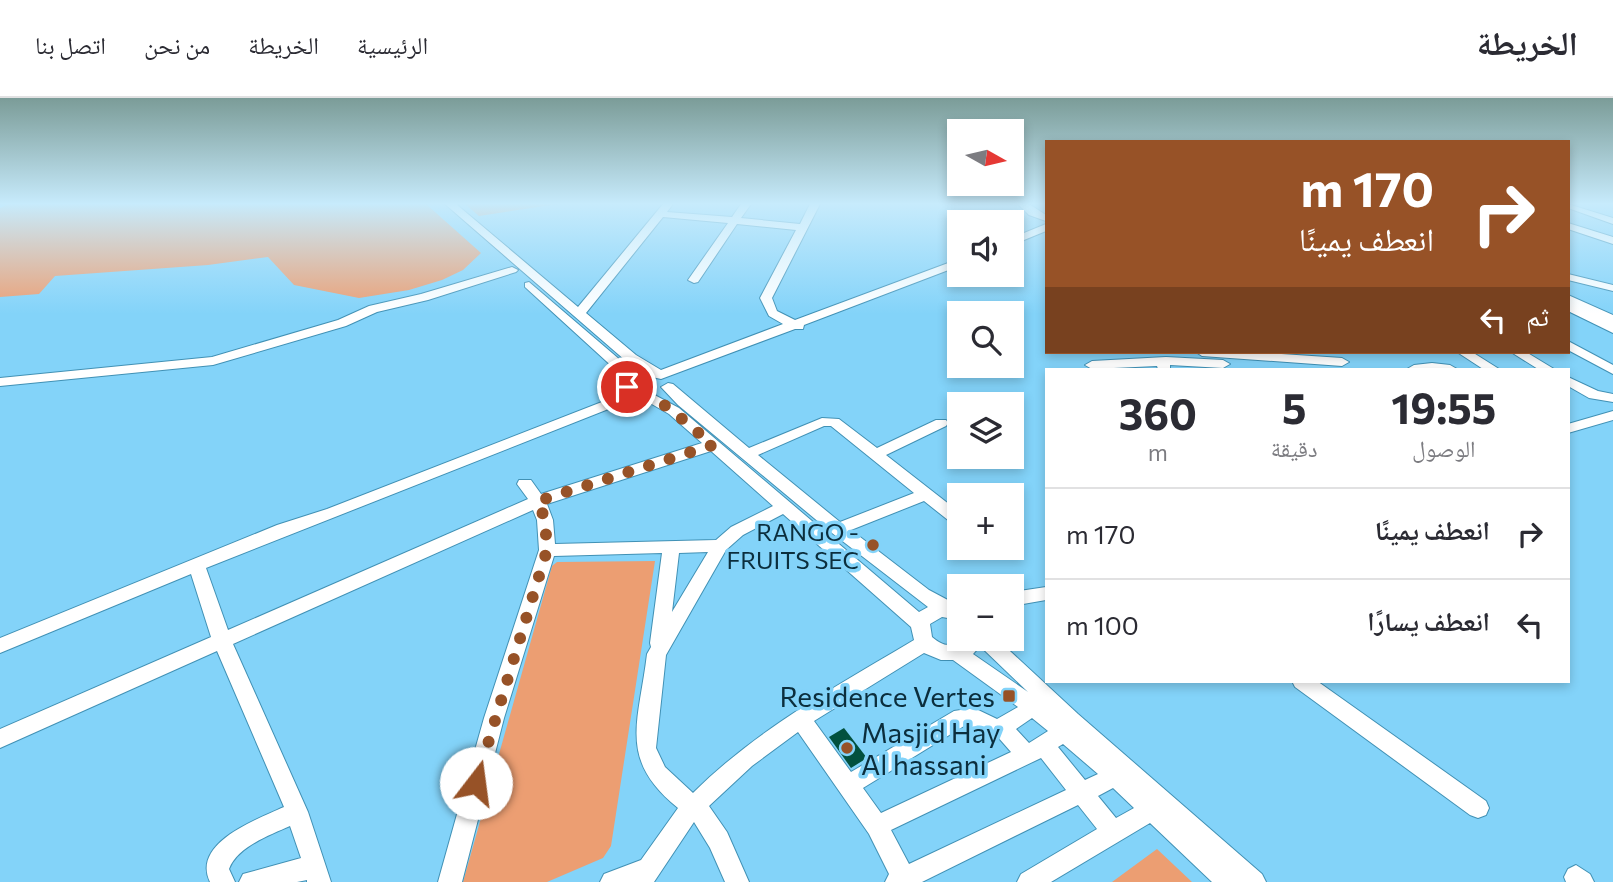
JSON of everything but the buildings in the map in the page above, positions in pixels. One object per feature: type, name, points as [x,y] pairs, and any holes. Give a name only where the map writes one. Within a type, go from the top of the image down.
[{"type":"main road","points":[[1570,306],[1613,328]]},
{"type":"main road","points":[[1570,314],[1613,336]]},
{"type":"street","points":[[479,241],[639,389],[674,411],[786,506],[940,652],[961,651]]},
{"type":"street","points":[[494,241],[631,358],[664,380],[689,407],[838,529],[923,595],[947,608]]},
{"type":"street","points":[[580,313],[639,241]]},
{"type":"street","points":[[694,281],[721,241]]},
{"type":"street","points":[[795,241],[766,298],[767,306],[774,314],[799,327]]},
{"type":"street","points":[[0,379],[177,366],[213,360],[348,321],[373,309],[424,298],[510,269]]},
{"type":"street","points":[[0,646],[283,529],[333,513],[606,405],[639,389],[647,375],[664,380],[704,367],[947,270]]},
{"type":"street","points":[[1570,277],[1613,288]]},
{"type":"street","points":[[1570,300],[1613,320]]},
{"type":"street","points":[[1570,346],[1613,370]]},
{"type":"street","points":[[1230,354],[1342,362]]},
{"type":"street","points":[[1326,354],[1355,368]]},
{"type":"street","points":[[1466,354],[1490,368]]},
{"type":"street","points":[[1520,354],[1539,368]]},
{"type":"street","points":[[1089,362],[1163,366],[1232,365]]},
{"type":"street","points":[[1423,368],[1441,368]]},
{"type":"street","points":[[639,389],[658,394],[664,380]]},
{"type":"street","points":[[1570,382],[1594,395],[1613,398]]},
{"type":"street","points":[[1570,428],[1613,415]]},
{"type":"street","points":[[748,454],[828,421],[838,425],[947,511]]},
{"type":"street","points":[[876,454],[941,423]]},
{"type":"street","points":[[0,738],[538,501],[713,445]]},
{"type":"street","points":[[450,882],[494,718],[547,550],[545,520],[538,501],[525,484]]},
{"type":"street","points":[[838,529],[926,494]]},
{"type":"street","points":[[657,654],[720,546],[737,531],[786,506]]},
{"type":"street","points":[[547,550],[720,546]]},
{"type":"street","points":[[671,548],[646,741],[648,761],[664,785],[693,807],[711,827],[737,882]]},
{"type":"street","points":[[196,564],[222,641],[296,812],[317,874],[251,882]]},
{"type":"street","points":[[1024,597],[1045,594]]},
{"type":"street","points":[[612,882],[645,875],[664,844],[693,807],[725,777],[923,634],[927,615],[947,612]]},
{"type":"street","points":[[998,651],[1071,720],[1254,882]]},
{"type":"street","points":[[957,653],[1065,732],[1228,882]]},
{"type":"street","points":[[1305,683],[1478,808]]},
{"type":"street","points":[[848,786],[961,717],[974,717],[983,727],[990,729],[1002,727],[1033,707]]},
{"type":"street","points":[[802,721],[877,826],[901,880],[1114,777]]},
{"type":"street","points":[[1002,727],[1035,751],[1082,792],[1113,832]]},
{"type":"street","points":[[877,826],[1035,751],[1065,732]]},
{"type":"street","points":[[1029,882],[1151,810]]},
{"type":"street","points":[[223,882],[219,878],[217,867],[228,847],[296,812]]},
{"type":"shaded area","points":[[0,241],[467,241],[481,253],[463,270],[442,280],[409,290],[359,298],[294,285],[268,257],[208,265],[55,276],[39,294],[0,297]]},
{"type":"shaded area","points":[[655,561],[611,846],[603,858],[547,882],[463,882],[552,566],[557,562]]},
{"type":"shaded area","points":[[1157,849],[1192,882],[1112,882]]},
{"type":"place","name":"RANGO - FRUITS SEC","points":[[873,545]]},
{"type":"place","name":"Residence Vertes","points":[[1009,696]]},
{"type":"place","name":"Masjid Hay Al hassani","points":[[847,748]]},
{"type":"route","points":[[476,783],[547,550],[545,520],[538,501],[713,445],[674,411],[637,393],[632,384],[627,387]]}]
